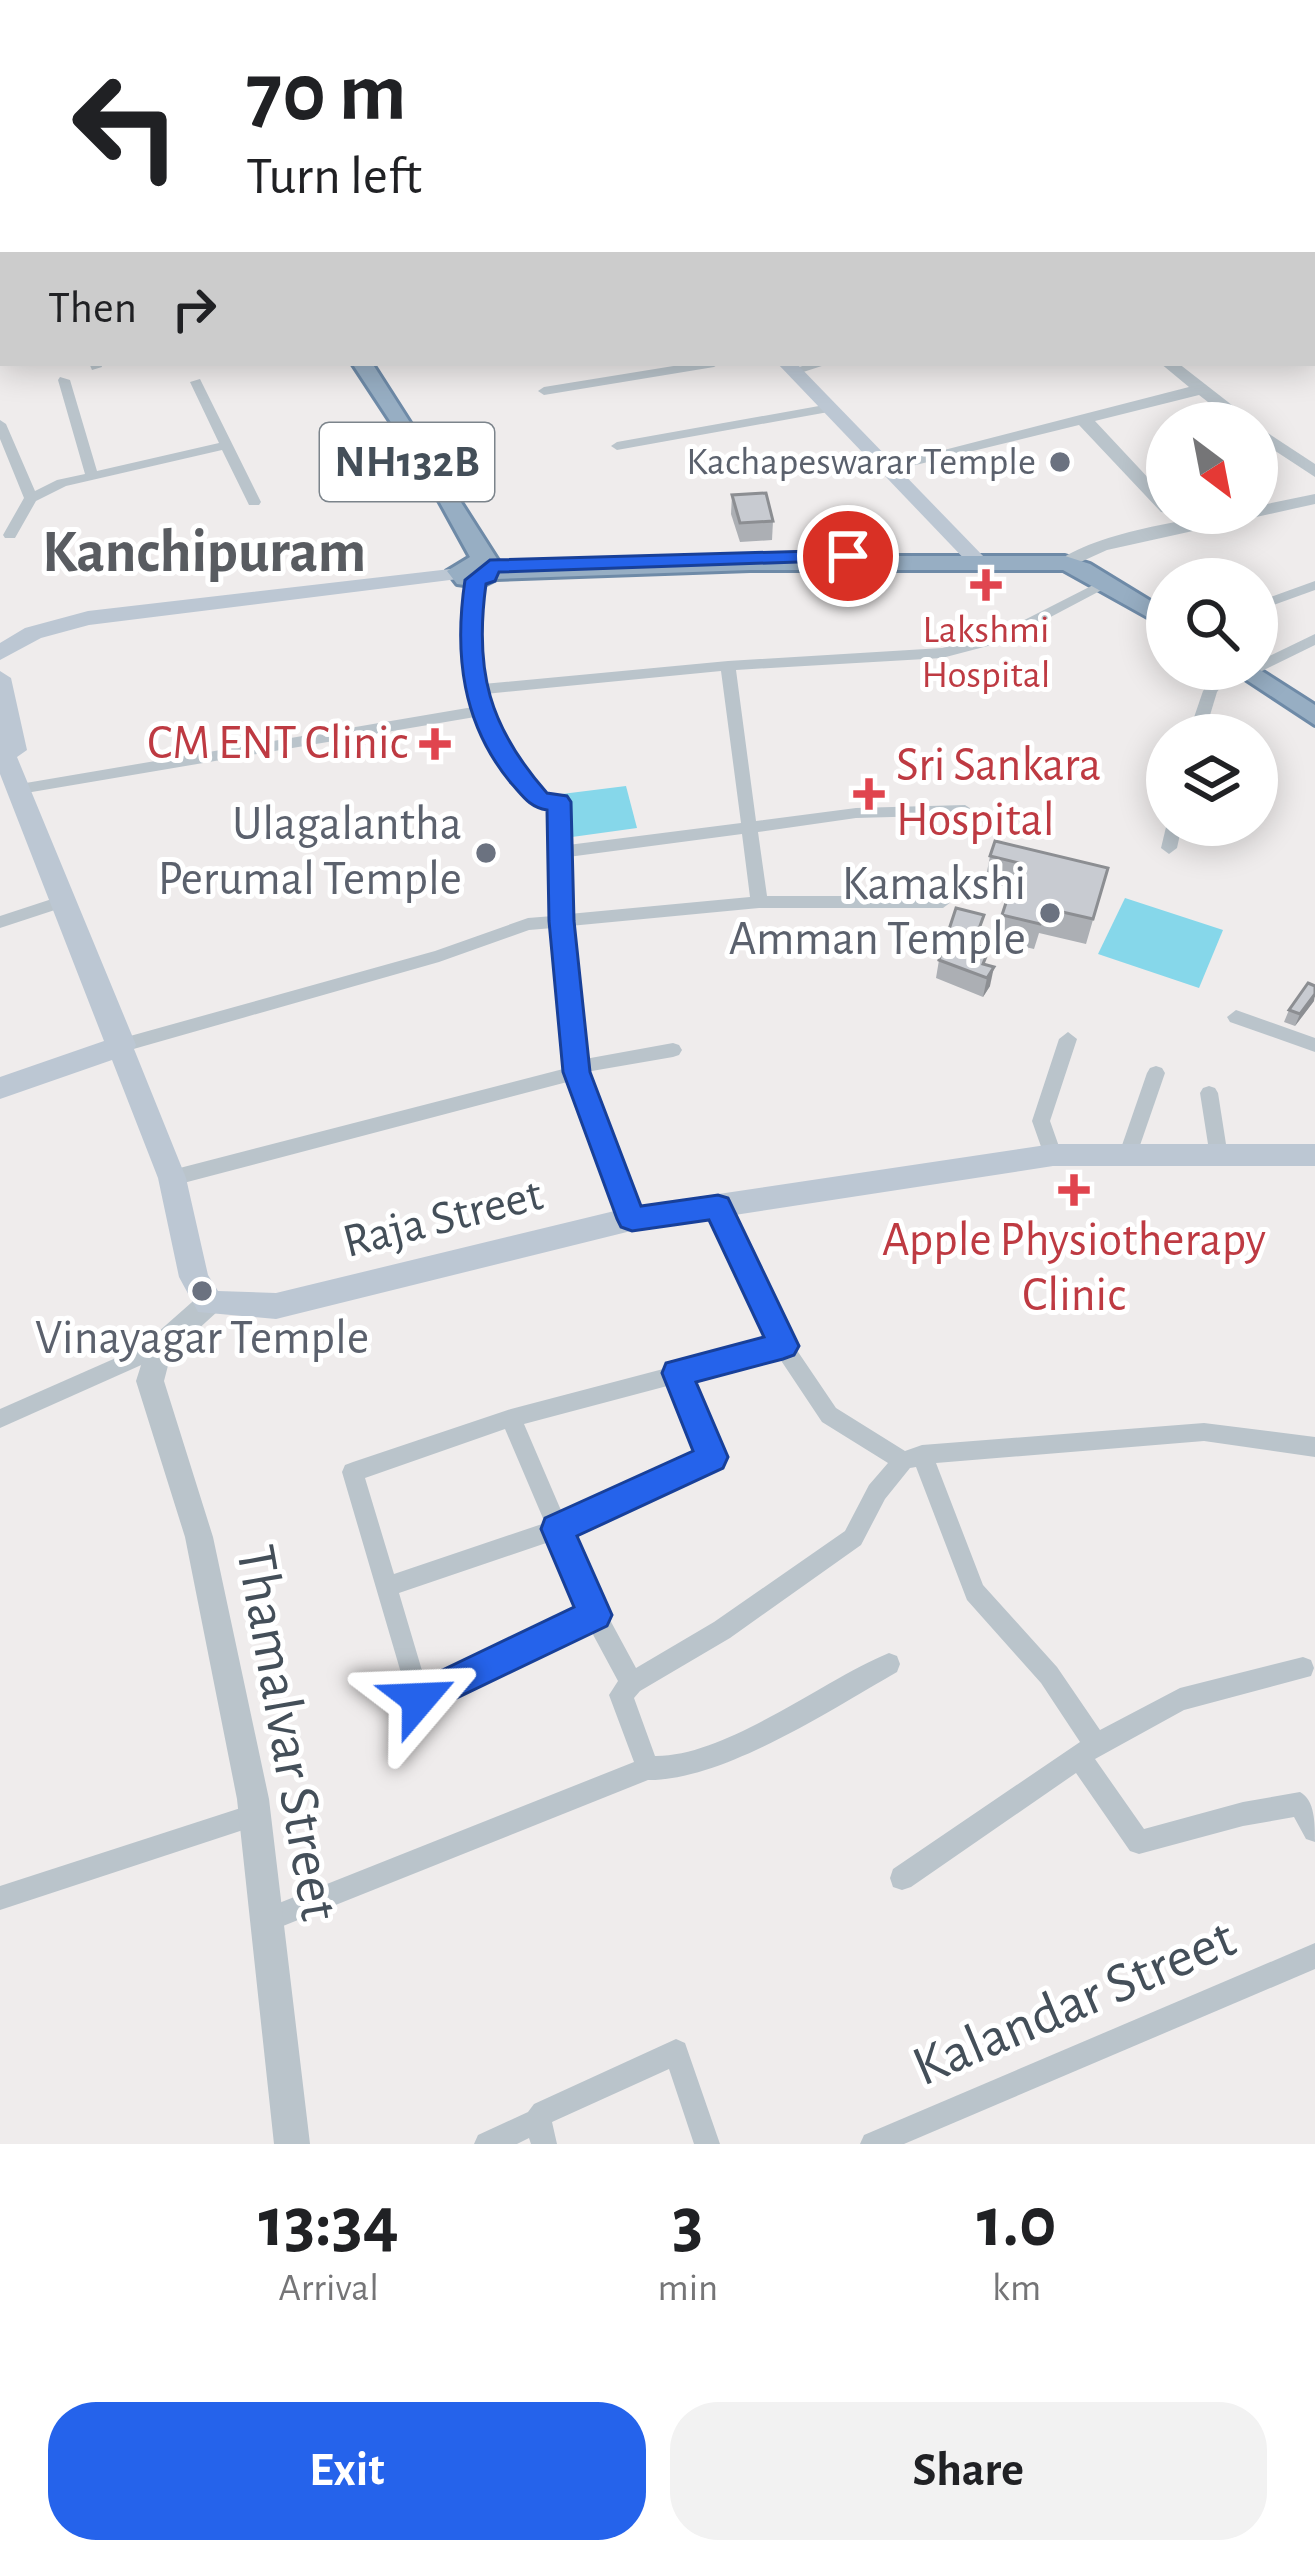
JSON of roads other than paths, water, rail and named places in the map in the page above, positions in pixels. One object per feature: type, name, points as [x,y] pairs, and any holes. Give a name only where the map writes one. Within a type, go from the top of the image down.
[{"type":"highway","name":"NH132B","points":[[346,366],[475,570],[978,560],[1087,563]]},
{"type":"highway","points":[[364,366],[432,468],[475,570]]},
{"type":"highway","points":[[1087,563],[1146,603]]},
{"type":"highway","points":[[1278,688],[1315,713]]},
{"type":"main road","points":[[790,367],[978,560]]},
{"type":"main road","points":[[1,647],[88,618],[475,570]]},
{"type":"main road","points":[[0,678],[7,756]]},
{"type":"main road","points":[[0,730],[61,902],[123,1045],[172,1178],[194,1277],[209,1304]]},
{"type":"main road","points":[[0,1088],[123,1045]]},
{"type":"main road","name":"Raja Street","points":[[209,1304],[276,1306],[632,1219],[1053,1155],[1315,1155]]},
{"type":"street","points":[[544,391],[696,366]]},
{"type":"street","points":[[1171,366],[1216,402]]},
{"type":"street","points":[[64,380],[92,476]]},
{"type":"street","points":[[196,382],[254,502]]},
{"type":"street","points":[[887,467],[1199,390]]},
{"type":"street","points":[[617,446],[830,408]]},
{"type":"street","points":[[1083,419],[1146,486]]},
{"type":"street","points":[[0,424],[31,498]]},
{"type":"street","points":[[10,535],[31,498],[62,482],[223,446]]},
{"type":"street","points":[[1278,446],[1315,472]]},
{"type":"street","points":[[1278,507],[1315,499]]},
{"type":"street","points":[[476,690],[979,646],[1045,618],[1087,563],[1146,531]]},
{"type":"street","points":[[475,570],[469,629],[479,711],[509,765],[540,801],[559,802],[561,921],[576,1069],[632,1219]]},
{"type":"street","points":[[1278,599],[1315,585]]},
{"type":"street","points":[[1278,656],[1315,639]]},
{"type":"street","points":[[728,666],[759,902]]},
{"type":"street","points":[[20,789],[339,739],[479,711]]},
{"type":"street","points":[[561,852],[856,813],[965,810]]},
{"type":"street","points":[[0,922],[61,902]]},
{"type":"street","points":[[123,1045],[439,956],[528,924],[759,902],[944,902]]},
{"type":"street","points":[[1236,1017],[1315,1045]]},
{"type":"street","points":[[1053,1155],[1041,1121],[1068,1039]]},
{"type":"street","points":[[172,1178],[576,1069],[673,1050]]},
{"type":"street","points":[[1127,1154],[1156,1072]]},
{"type":"street","points":[[1209,1093],[1219,1157]]},
{"type":"street","points":[[718,1207],[783,1346],[829,1415],[913,1458],[1204,1432],[1315,1447]]},
{"type":"street","points":[[0,1419],[159,1348],[209,1304]]},
{"type":"street","points":[[595,1615],[419,1699],[353,1472],[511,1418],[783,1346]]},
{"type":"street","name":"Thamalvar Street","points":[[159,1348],[150,1382],[199,1537],[253,1816],[292,2144]]},
{"type":"street","points":[[389,1586],[557,1529],[712,1457],[677,1373]]},
{"type":"street","points":[[511,1418],[595,1615],[632,1683]]},
{"type":"street","points":[[648,1768],[621,1695],[632,1683],[722,1630],[853,1538],[878,1492],[913,1458]]},
{"type":"street","points":[[913,1458],[975,1592],[1048,1676],[1139,1842],[1300,1804],[1315,1830]]},
{"type":"street","points":[[268,1920],[648,1768],[667,1770],[738,1743],[889,1664]]},
{"type":"street","points":[[902,1878],[1088,1751],[1180,1699],[1303,1668]]},
{"type":"street","points":[[0,1898],[253,1816]]},
{"type":"street","name":"Kalandar Street","points":[[873,2144],[1315,1956]]},
{"type":"street","points":[[488,2144],[540,2132],[543,2113],[676,2052],[706,2144]]},
{"type":"water","points":[[626,786],[637,828],[572,837],[562,794]]},
{"type":"water","points":[[1125,898],[1223,930],[1199,988],[1098,954]]},
{"type":"place","name":"Kachapeswarar Temple","points":[[1060,462]]},
{"type":"place","name":"Lakshmi Hospital","points":[[986,585]]},
{"type":"place","name":"CM ENT Clinic","points":[[435,744]]},
{"type":"place","name":"Sri Sankara Hospital","points":[[869,794]]},
{"type":"place","name":"Ulagalantha Perumal Temple","points":[[486,853]]},
{"type":"place","name":"Kamakshi Amman Temple","points":[[1050,913]]},
{"type":"place","name":"Apple Physiotherapy Clinic","points":[[1074,1190]]},
{"type":"place","name":"Vinayagar Temple","points":[[202,1291]]},
{"type":"district","name":"Kanchipuram","points":[[204,553]]}]
